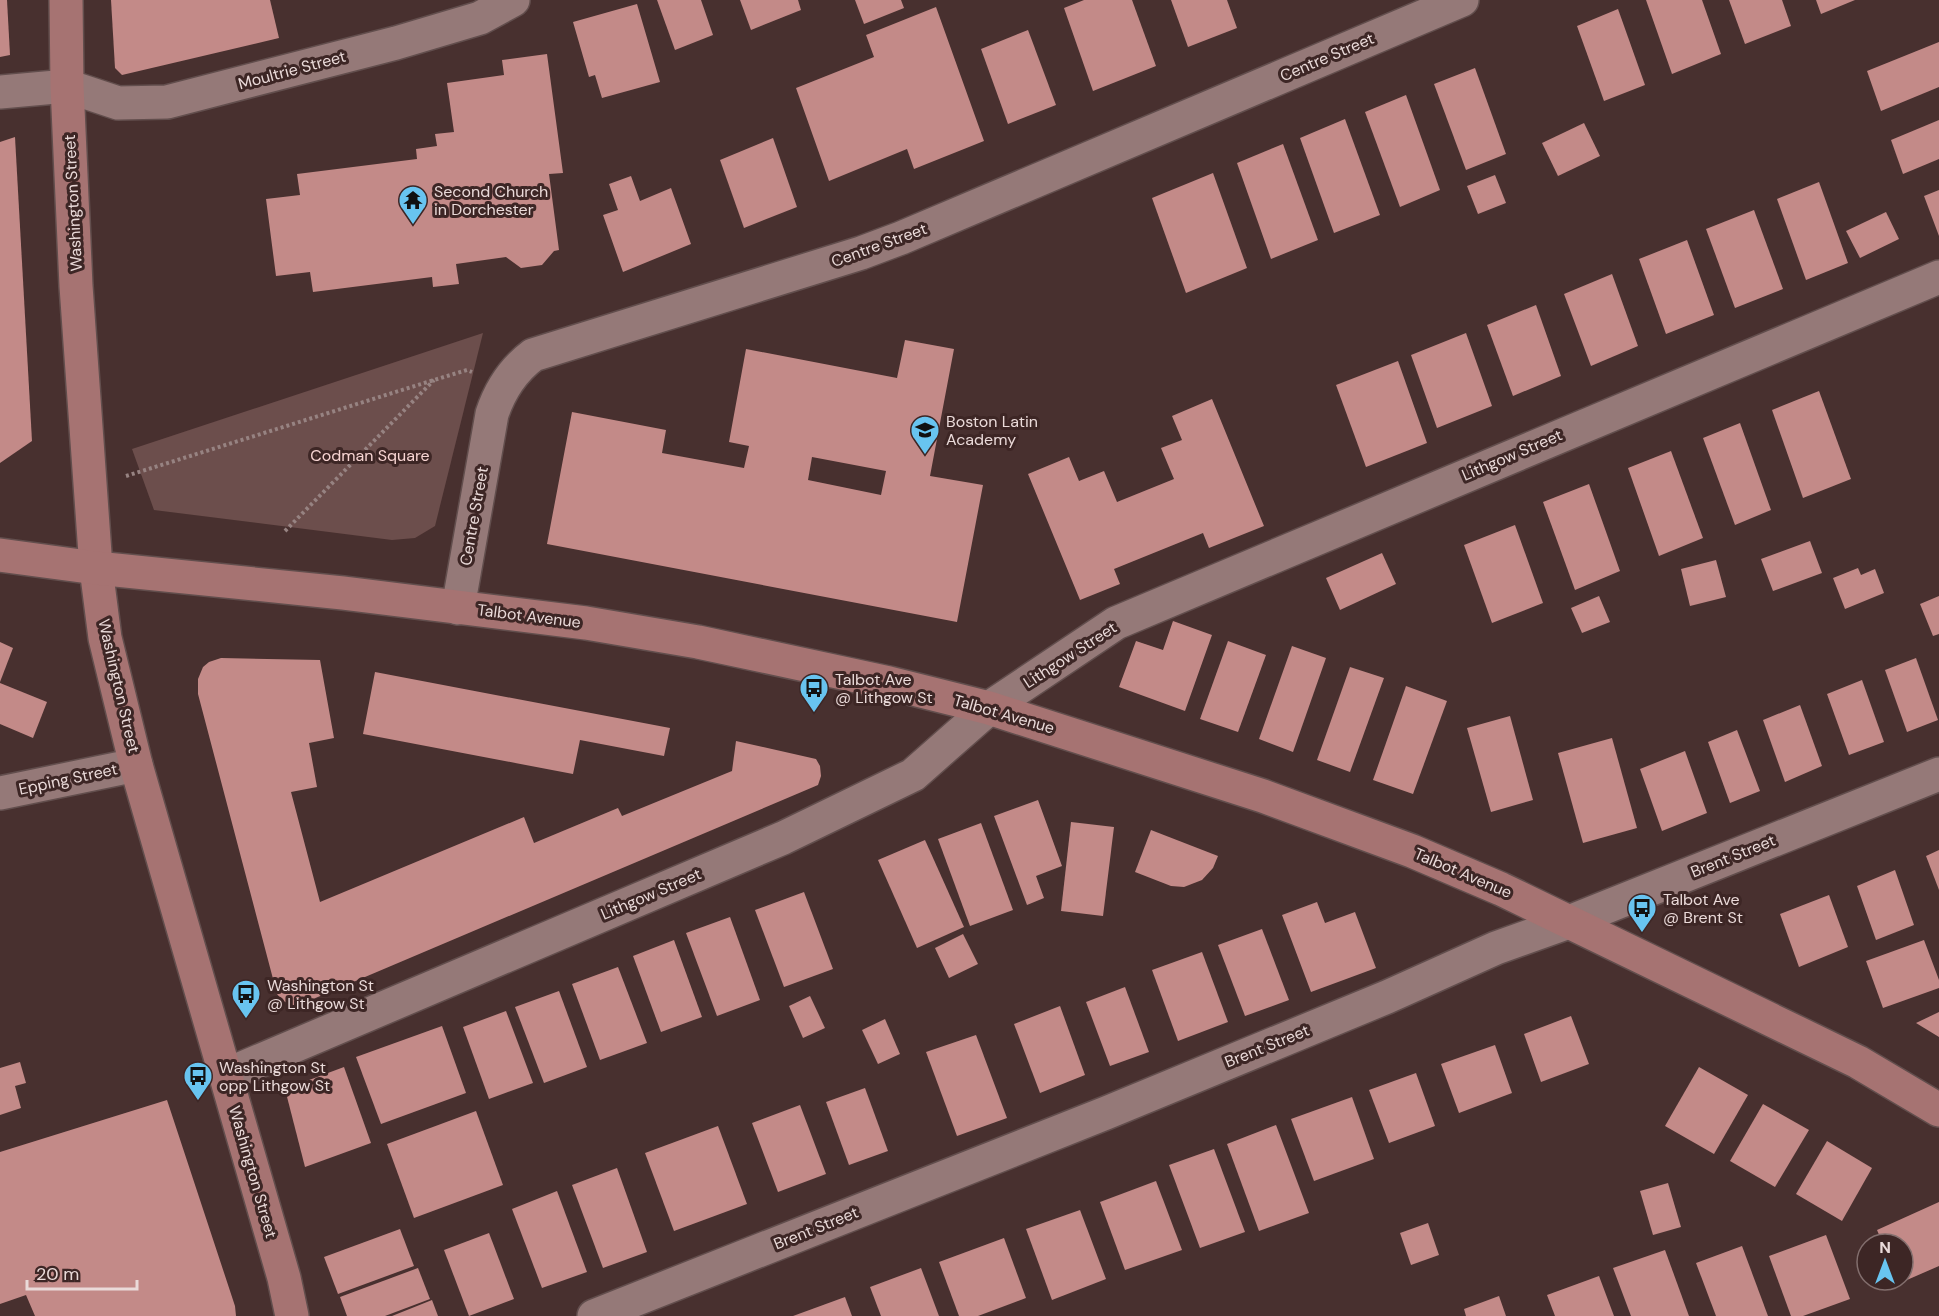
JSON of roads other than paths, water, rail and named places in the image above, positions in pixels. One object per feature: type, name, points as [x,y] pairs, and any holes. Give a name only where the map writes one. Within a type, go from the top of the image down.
[{"type":"main road","name":"Washington Street","points":[[66,0],[67,86],[76,286],[96,568],[105,638],[136,765],[284,1278],[292,1316]]},
{"type":"main road","name":"Talbot Avenue","points":[[0,555],[96,568],[586,623],[698,642],[889,683],[989,708],[1263,796],[1412,851],[1501,888],[1858,1062],[1939,1110]]},
{"type":"street","name":"Moultrie Street","points":[[67,86],[118,103],[167,102],[417,37],[480,18],[513,0]]},
{"type":"street","name":"Centre Street","points":[[458,608],[496,402],[509,378],[533,355],[891,242],[1424,7],[1462,0]]},
{"type":"street","points":[[0,92],[67,86]]},
{"type":"street","name":"Lithgow Street","points":[[226,1076],[813,823],[913,775],[989,708],[1116,623],[1939,277]]},
{"type":"street","name":"Epping Street","points":[[0,793],[136,765]]},
{"type":"street","name":"Brent Street","points":[[594,1316],[1094,1117],[1387,997],[1496,948],[1939,774]]},
{"type":"place","name":"Second Church in Dorchester","points":[[413,226]]},
{"type":"place","name":"Boston Latin Academy","points":[[925,456]]},
{"type":"place","name":"Talbot Ave @ Lithgow St","points":[[814,714]]},
{"type":"place","name":"Talbot Ave @ Brent St","points":[[1642,934]]},
{"type":"place","name":"Washington St @ Lithgow St","points":[[246,1020]]},
{"type":"place","name":"Washington St opp Lithgow St","points":[[198,1102]]},
{"type":"park label","name":"Codman Square","points":[[370,455]]}]
